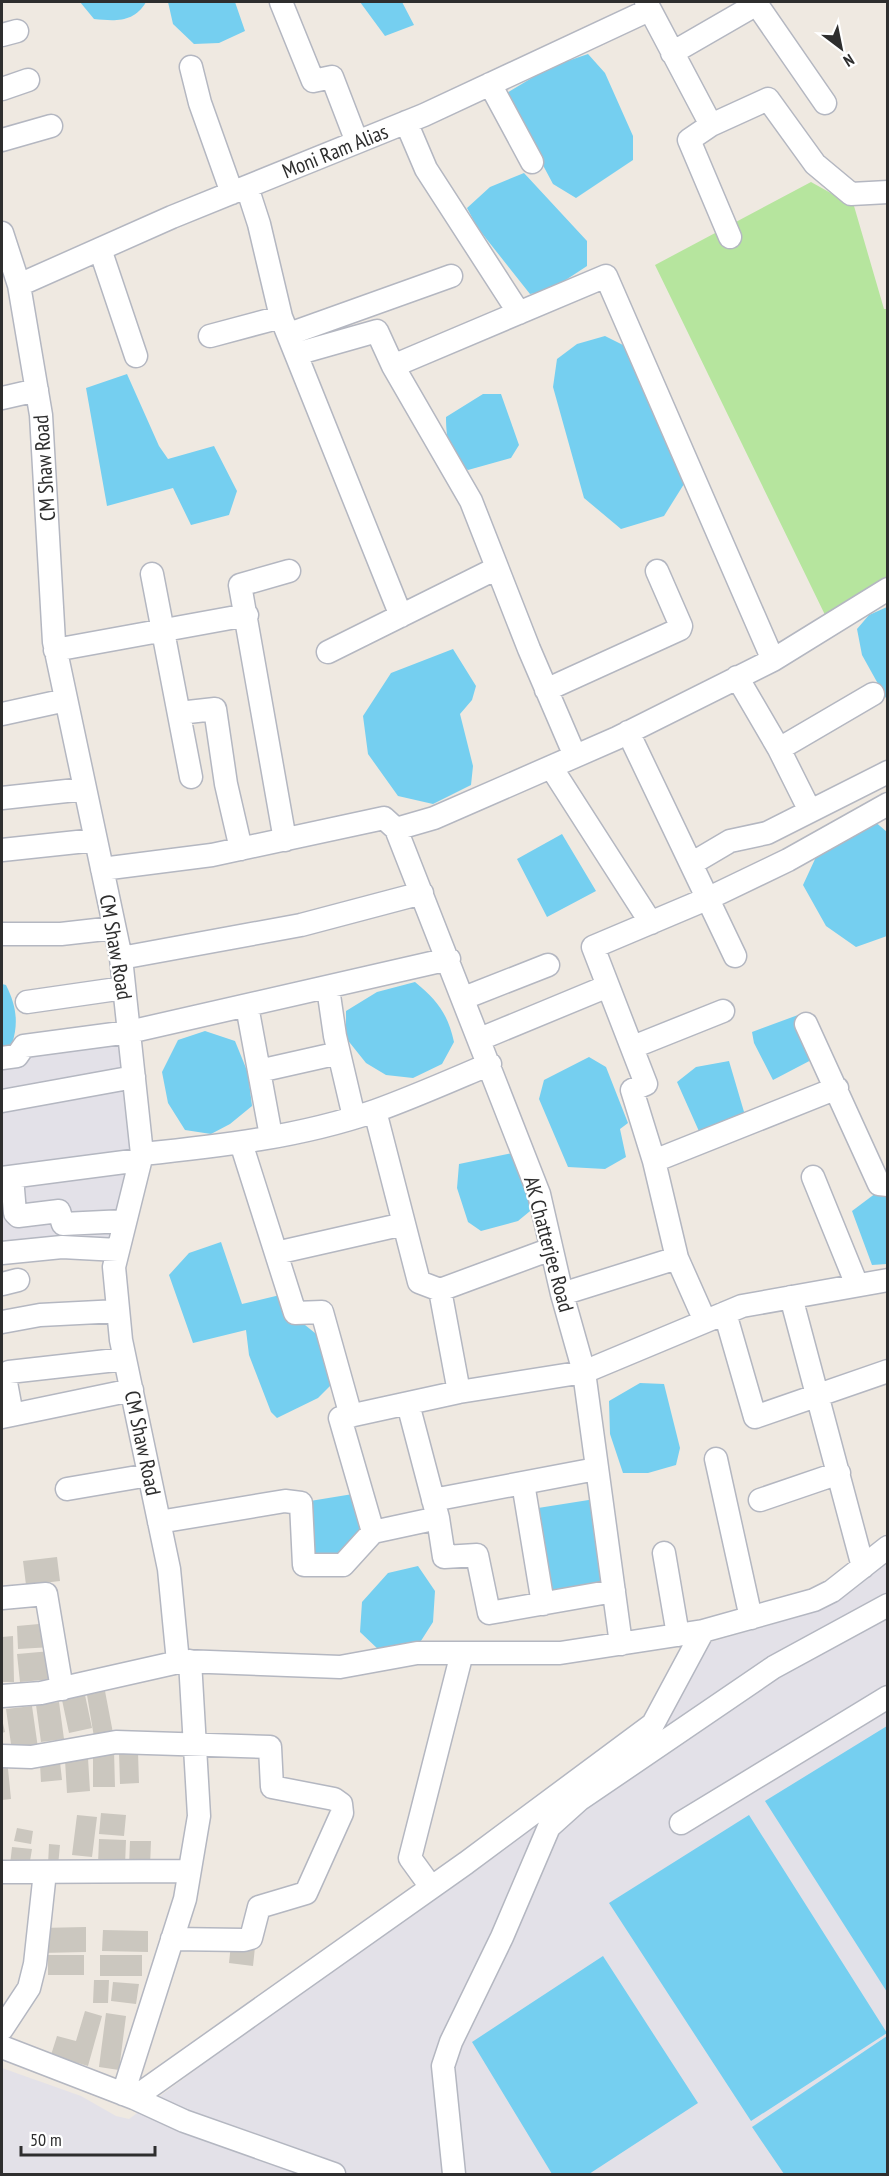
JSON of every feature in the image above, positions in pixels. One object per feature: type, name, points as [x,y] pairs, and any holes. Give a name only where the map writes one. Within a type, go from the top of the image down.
[{"type":"street","points":[[281,2],[313,81],[332,77],[357,142]]},
{"type":"street","points":[[647,6],[711,125]]},
{"type":"street","name":"Moni Ram Alias","points":[[13,282],[100,249],[406,122],[490,84],[647,6]]},
{"type":"street","points":[[672,52],[750,8],[758,6],[825,103]]},
{"type":"street","points":[[191,67],[200,103],[239,190],[259,224],[289,335],[401,616]]},
{"type":"street","points":[[2,89],[28,80]]},
{"type":"street","points":[[490,84],[532,162]]},
{"type":"street","points":[[729,237],[689,140],[711,125],[768,99],[815,164],[851,194],[888,192]]},
{"type":"street","points":[[406,122],[426,169],[519,313]]},
{"type":"street","points":[[2,140],[51,126]]},
{"type":"street","name":"CM Shaw Road","points":[[2,233],[38,390],[56,650],[121,958],[141,1157],[114,1267],[118,1311],[125,1359],[169,1569],[195,1745],[199,1816],[189,1871],[129,2096]]},
{"type":"street","points":[[100,249],[136,356]]},
{"type":"street","points":[[289,335],[451,276]]},
{"type":"street","points":[[393,366],[606,276],[773,660]]},
{"type":"street","points":[[210,336],[377,332],[393,366],[471,501],[546,690],[575,756]]},
{"type":"street","points":[[2,398],[38,390]]},
{"type":"street","points":[[328,652],[497,568]]},
{"type":"street","points":[[285,840],[240,585],[289,571]]},
{"type":"street","points":[[546,690],[680,629],[681,626],[657,571]]},
{"type":"street","points":[[152,574],[190,777]]},
{"type":"street","points":[[102,869],[242,849],[384,818],[396,829],[434,818],[628,732],[773,660],[888,589]]},
{"type":"street","points":[[56,650],[247,615]]},
{"type":"street","points":[[737,677],[779,749],[810,811]]},
{"type":"street","points":[[779,749],[873,694]]},
{"type":"street","points":[[2,714],[66,700]]},
{"type":"street","points":[[179,713],[215,709],[226,784],[242,849]]},
{"type":"street","points":[[628,732],[735,956]]},
{"type":"street","points":[[551,766],[651,923]]},
{"type":"street","points":[[691,864],[730,841],[766,833],[888,772]]},
{"type":"street","points":[[2,798],[85,789]]},
{"type":"street","points":[[888,804],[788,860],[709,898],[592,947],[646,1084],[632,1090],[654,1161],[677,1258],[715,1317],[755,1417],[888,1371]]},
{"type":"street","name":"AK Chatterjee Road","points":[[396,829],[449,959],[539,1194],[562,1294],[584,1372],[621,1644]]},
{"type":"street","points":[[2,850],[96,840]]},
{"type":"street","points":[[121,958],[301,925],[422,893]]},
{"type":"street","points":[[2,934],[61,934],[114,928]]},
{"type":"street","points":[[2,1058],[17,1056],[24,1046],[129,1032],[449,959]]},
{"type":"street","points":[[464,998],[548,965]]},
{"type":"street","points":[[480,1039],[608,986]]},
{"type":"street","points":[[27,1002],[124,988]]},
{"type":"street","points":[[328,988],[339,1053],[365,1114],[404,1224],[419,1282],[440,1290],[551,1249]]},
{"type":"street","points":[[247,1006],[272,1136]]},
{"type":"street","points":[[633,1047],[723,1011]]},
{"type":"street","points":[[806,1024],[879,1184],[888,1185]]},
{"type":"street","points":[[259,1071],[339,1053]]},
{"type":"street","points":[[125,1221],[63,1224],[59,1212],[18,1216],[15,1213],[7,1178],[241,1143],[272,1136],[365,1114],[490,1064]]},
{"type":"street","points":[[2,1101],[134,1077]]},
{"type":"street","points":[[654,1161],[837,1088]]},
{"type":"street","points":[[241,1143],[295,1313],[322,1312],[351,1416]]},
{"type":"street","points":[[813,1177],[857,1285]]},
{"type":"street","points":[[276,1253],[404,1224]]},
{"type":"street","points":[[2,1253],[62,1247],[118,1250]]},
{"type":"street","points":[[562,1294],[677,1258]]},
{"type":"street","points":[[373,1532],[340,1419],[459,1392],[584,1372],[742,1306],[888,1280]]},
{"type":"street","points":[[440,1290],[459,1392]]},
{"type":"street","points":[[791,1297],[819,1394],[863,1567]]},
{"type":"street","points":[[2,1322],[40,1315],[118,1311]]},
{"type":"street","points":[[125,1359],[9,1372],[5,1377],[7,1416],[132,1390]]},
{"type":"street","points":[[408,1404],[436,1509],[444,1557],[477,1556],[489,1613],[614,1591]]},
{"type":"street","points":[[716,1459],[751,1618]]},
{"type":"street","points":[[159,1522],[285,1501],[301,1503],[304,1565],[343,1565],[373,1532],[436,1509],[523,1483],[596,1469]]},
{"type":"street","points":[[760,1500],[839,1473]]},
{"type":"street","points":[[67,1489],[149,1475]]},
{"type":"street","points":[[523,1483],[543,1604]]},
{"type":"street","points":[[2,1696],[62,1689],[184,1662],[340,1667],[417,1653],[560,1653],[702,1631],[814,1600],[832,1591],[888,1547]]},
{"type":"street","points":[[664,1552],[678,1635]]},
{"type":"street","points":[[2,1598],[46,1594],[62,1689]]},
{"type":"street","points":[[454,2175],[443,2066],[451,2042],[502,1937],[549,1827],[579,1800],[774,1667],[888,1605]]},
{"type":"street","points":[[129,2096],[431,1887],[653,1724],[702,1631]]},
{"type":"street","points":[[431,1887],[410,1858],[462,1653]]},
{"type":"street","points":[[681,1823],[888,1697]]},
{"type":"street","points":[[2,1756],[32,1757],[116,1742],[270,1747],[272,1787],[334,1799],[341,1804],[342,1813],[311,1887],[297,1897],[259,1907],[251,1938],[244,1940],[172,1939]]},
{"type":"street","points":[[2,1872],[189,1871]]},
{"type":"street","points":[[2,2029],[28,1988],[35,1964],[45,1872]]},
{"type":"street","points":[[2,2047],[129,2096],[184,2121],[334,2175]]},
{"type":"shaded area","points":[[124,1039],[135,1170],[114,1246],[2,1248],[2,1062],[28,1052]]},
{"type":"shaded area","points":[[887,1562],[887,2174],[2,2174],[2,2068],[81,2096],[116,2116],[129,2119],[661,1725],[708,1643],[823,1609]]},
{"type":"green space","points":[[811,182],[854,206],[884,309],[887,309],[887,583],[827,619],[655,265]]},
{"type":"water","points":[[80,2],[146,2],[136,14],[130,17],[109,20],[94,19]]},
{"type":"water","points":[[168,2],[235,2],[245,31],[219,43],[194,44],[173,24]]},
{"type":"water","points":[[360,2],[402,2],[414,25],[385,36]]},
{"type":"water","points":[[588,54],[605,73],[633,136],[633,160],[576,198],[553,184],[505,94],[550,67]]},
{"type":"water","points":[[524,173],[587,241],[587,266],[549,291],[530,294],[477,227],[467,208],[490,187]]},
{"type":"water","points":[[605,336],[625,346],[661,421],[684,484],[664,516],[621,529],[584,498],[553,387],[557,359],[577,344]]},
{"type":"water","points":[[127,374],[159,446],[168,459],[214,446],[237,491],[229,515],[191,525],[173,488],[107,506],[86,388]]},
{"type":"water","points":[[483,394],[501,394],[519,445],[511,458],[468,470],[457,460],[450,447],[446,417]]},
{"type":"water","points":[[887,607],[887,700],[862,655],[857,629],[869,615]]},
{"type":"water","points":[[453,649],[476,686],[472,700],[460,714],[473,766],[471,785],[433,804],[398,796],[368,754],[363,716],[391,673]]},
{"type":"water","points":[[873,820],[887,832],[887,936],[856,947],[826,926],[803,885],[822,844]]},
{"type":"water","points":[[562,834],[596,891],[547,917],[517,859]]},
{"type":"water","points":[[415,982],[430,995],[445,1015],[454,1042],[442,1064],[413,1078],[386,1075],[366,1063],[346,1038],[346,1011],[377,992]]},
{"type":"water","points":[[2,984],[6,985],[12,1000],[16,1021],[12,1044],[2,1050]]},
{"type":"water","points":[[798,1015],[817,1057],[773,1080],[754,1043],[752,1032]]},
{"type":"water","points":[[205,1031],[235,1041],[248,1073],[252,1106],[230,1124],[211,1134],[185,1130],[168,1103],[162,1072],[178,1040]]},
{"type":"water","points":[[589,1057],[606,1067],[628,1123],[620,1129],[626,1157],[605,1169],[568,1167],[539,1099],[544,1080]]},
{"type":"water","points":[[729,1061],[747,1122],[702,1138],[677,1082],[696,1067]]},
{"type":"water","points":[[513,1153],[535,1207],[518,1221],[481,1231],[468,1222],[457,1188],[459,1164]]},
{"type":"water","points":[[887,1192],[887,1264],[872,1265],[852,1211],[876,1193]]},
{"type":"water","points":[[221,1242],[242,1304],[280,1295],[305,1325],[325,1341],[338,1378],[318,1398],[277,1418],[271,1412],[249,1355],[246,1330],[193,1343],[169,1275],[189,1253]]},
{"type":"water","points":[[640,1383],[664,1384],[680,1448],[676,1465],[648,1473],[623,1473],[610,1434],[609,1401]]},
{"type":"water","points":[[359,1493],[366,1530],[339,1560],[310,1559],[304,1502]]},
{"type":"water","points":[[595,1499],[607,1583],[547,1591],[538,1508]]},
{"type":"water","points":[[418,1566],[435,1591],[433,1622],[419,1644],[380,1651],[360,1632],[362,1602],[388,1573]]},
{"type":"water","points":[[887,1726],[887,1992],[765,1801]]},
{"type":"water","points":[[749,1815],[887,2033],[751,2121],[609,1903]]},
{"type":"water","points":[[603,1956],[698,2103],[589,2174],[552,2174],[472,2042]]},
{"type":"water","points":[[887,2036],[887,2174],[784,2174],[752,2127]]},
{"type":"building","points":[[57,1557],[60,1581],[26,1585],[23,1561]]},
{"type":"building","points":[[50,1623],[52,1647],[18,1649],[17,1626]]},
{"type":"building","points":[[13,1636],[14,1682],[2,1682],[2,1637]]},
{"type":"building","points":[[51,1651],[53,1679],[20,1682],[17,1654]]},
{"type":"building","points":[[105,1691],[113,1733],[94,1737],[87,1695]]},
{"type":"building","points":[[85,1695],[92,1728],[69,1733],[62,1700]]},
{"type":"building","points":[[59,1702],[64,1739],[41,1742],[36,1705]]},
{"type":"building","points":[[32,1706],[38,1748],[12,1751],[6,1709]]},
{"type":"building","points":[[114,1750],[115,1787],[93,1787],[93,1751]]},
{"type":"building","points":[[119,1752],[138,1752],[139,1783],[120,1784]]},
{"type":"building","points":[[88,1758],[90,1791],[67,1793],[65,1760]]},
{"type":"building","points":[[7,1759],[11,1799],[2,1800],[2,1760]]},
{"type":"building","points":[[60,1762],[62,1780],[41,1782],[40,1764]]},
{"type":"building","points":[[101,1813],[126,1815],[124,1836],[99,1834]]},
{"type":"building","points":[[77,1815],[97,1817],[92,1857],[72,1855]]},
{"type":"building","points":[[17,1828],[33,1831],[31,1844],[14,1841]]},
{"type":"building","points":[[99,1839],[126,1840],[125,1866],[98,1864]]},
{"type":"building","points":[[130,1841],[151,1841],[150,1867],[129,1866]]},
{"type":"building","points":[[49,1844],[60,1845],[58,1866],[48,1865]]},
{"type":"building","points":[[12,1847],[32,1849],[29,1867],[10,1865]]},
{"type":"building","points":[[86,1927],[86,1952],[41,1953],[40,1928]]},
{"type":"building","points":[[103,1930],[148,1931],[148,1952],[102,1951]]},
{"type":"building","points":[[231,1944],[255,1947],[253,1966],[229,1963]]},
{"type":"building","points":[[48,1955],[84,1955],[84,1975],[48,1975]]},
{"type":"building","points":[[100,1955],[142,1955],[142,1976],[100,1976]]},
{"type":"building","points":[[94,1980],[109,1980],[108,2003],[93,2003]]},
{"type":"building","points":[[113,1982],[139,1984],[136,2004],[111,2001]]},
{"type":"building","points":[[85,2011],[102,2016],[88,2066],[51,2055],[57,2036],[76,2041]]},
{"type":"building","points":[[106,2013],[126,2016],[119,2070],[99,2067]]}]
